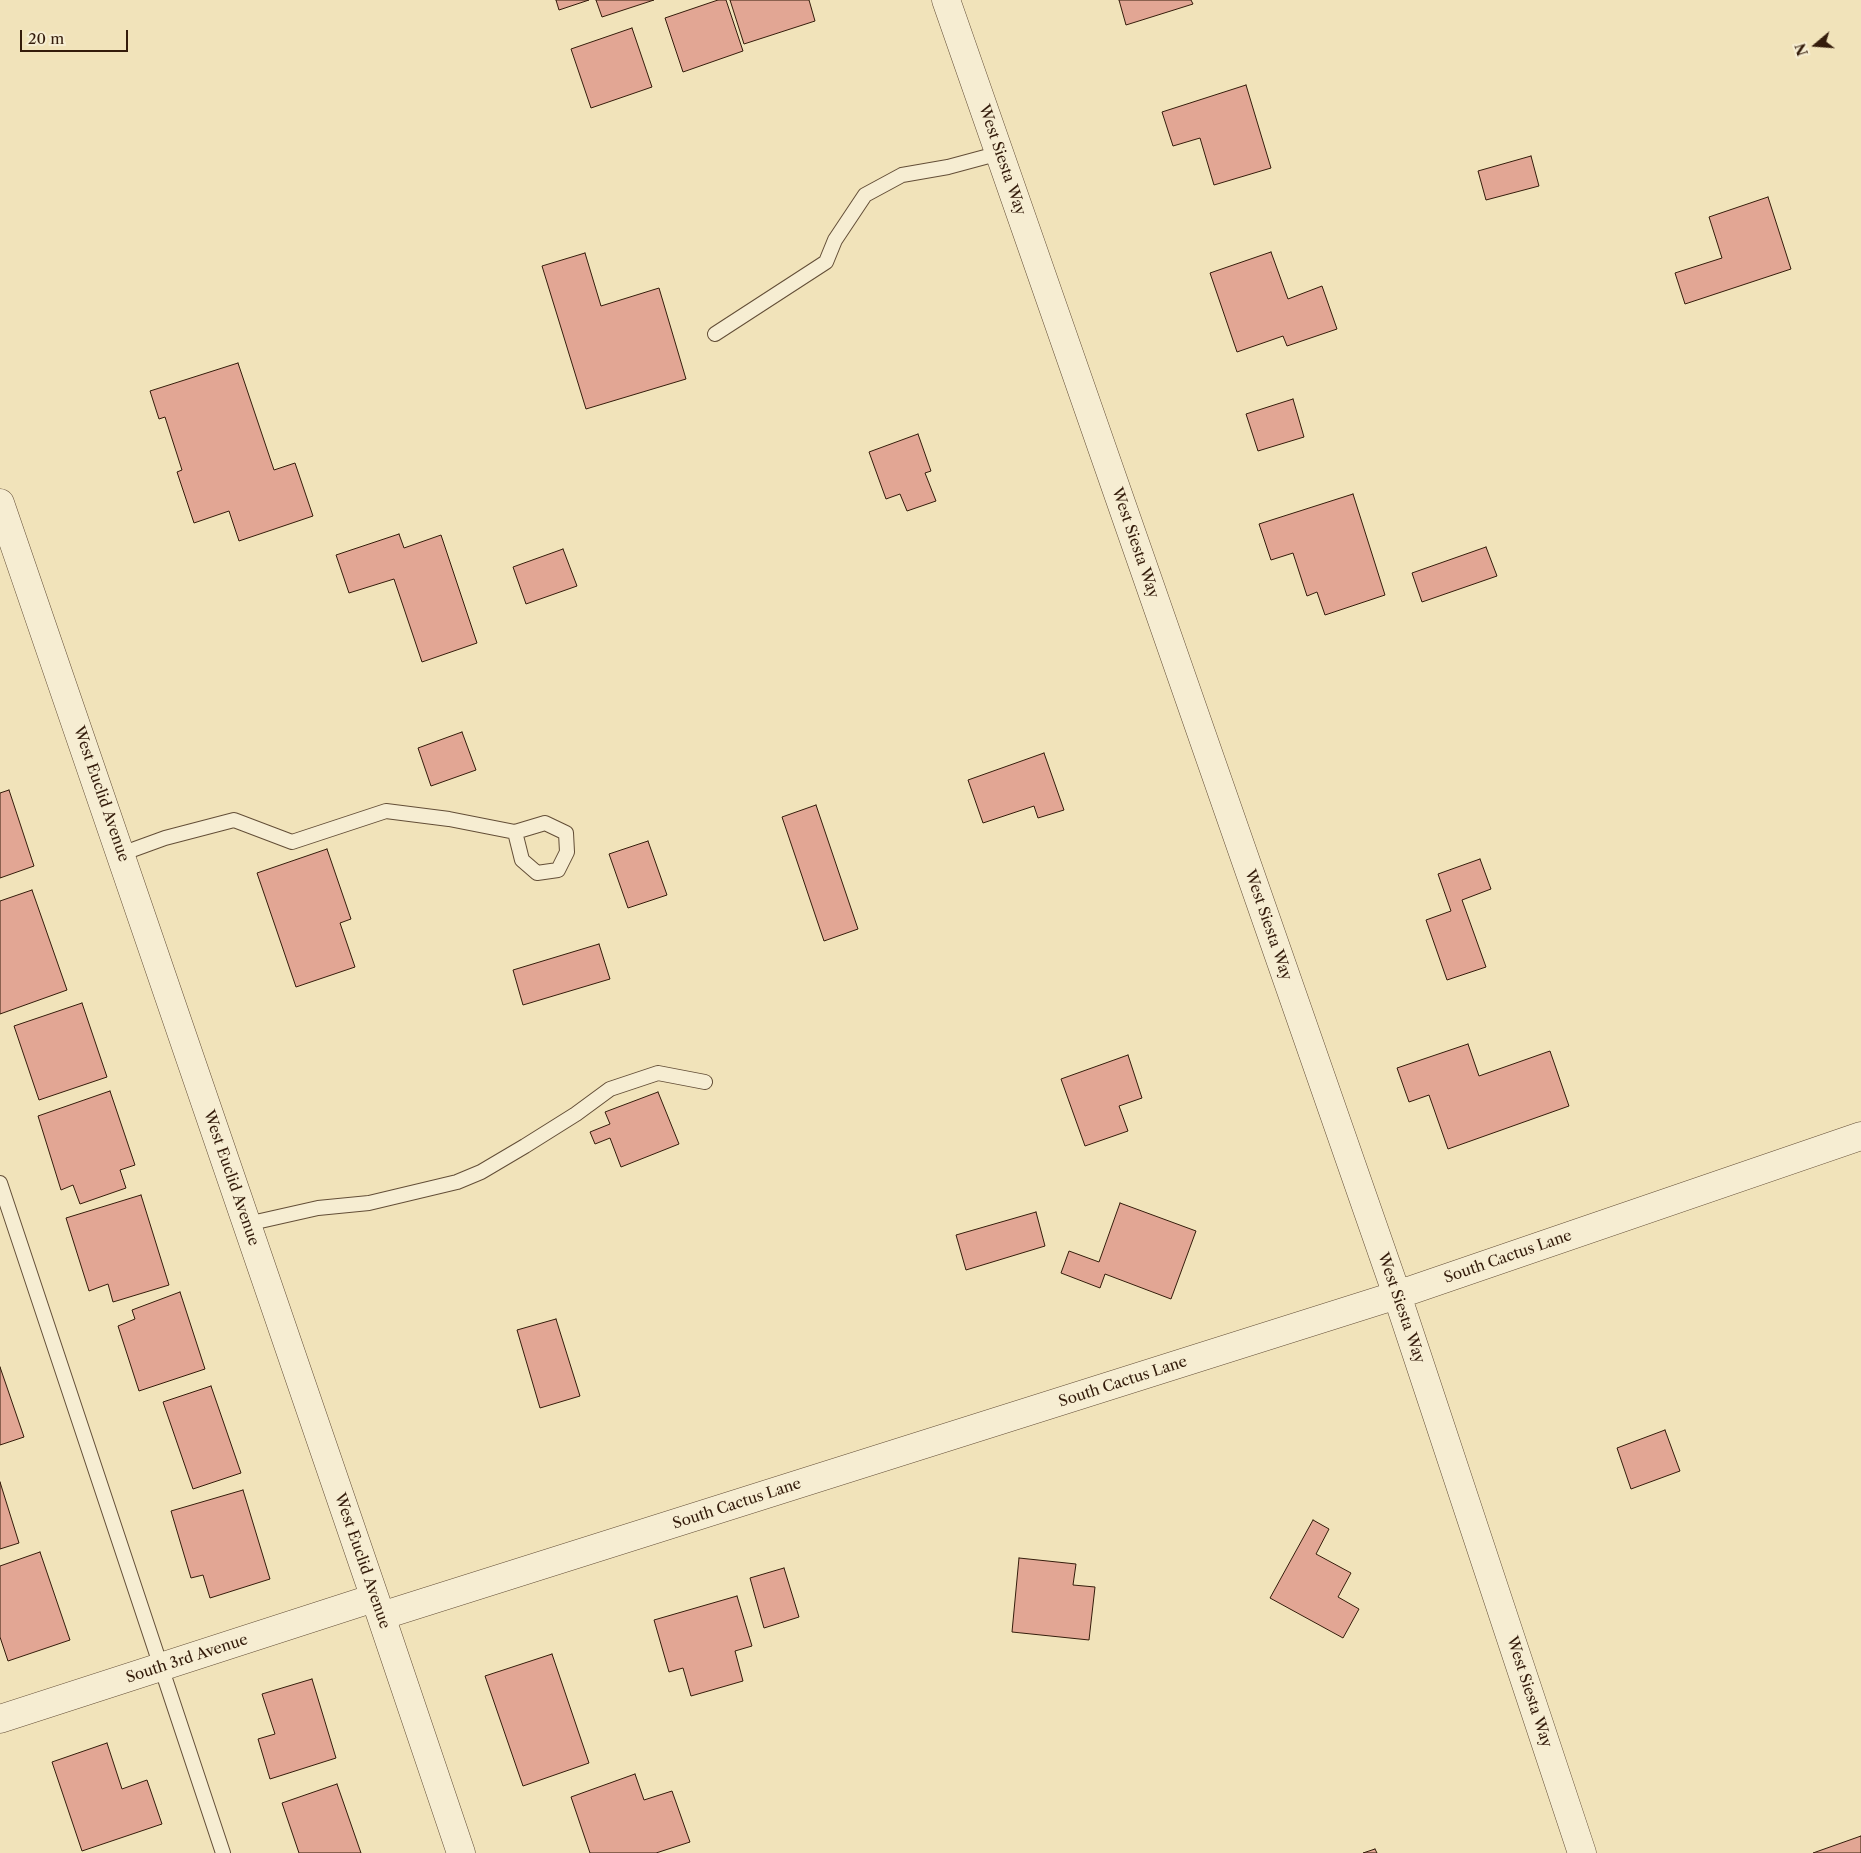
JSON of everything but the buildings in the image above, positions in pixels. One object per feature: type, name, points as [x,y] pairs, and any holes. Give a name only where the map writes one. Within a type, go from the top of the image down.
[{"type":"street","name":"West Siesta Way","points":[[946,0],[1397,1295],[1582,1853]]},
{"type":"street","name":"West Euclid Avenue","points":[[0,503],[461,1853]]},
{"type":"street","name":"South Cactus Lane","points":[[378,1607],[1397,1295],[1861,1136]]},
{"type":"street","name":"South 3rd Avenue","points":[[0,1719],[160,1668],[378,1607]]},
{"type":"lane","points":[[715,334],[826,262],[835,240],[864,195],[902,175],[948,167],[1000,153]]},
{"type":"lane","points":[[121,854],[165,838],[234,820],[292,842],[386,811],[449,819],[515,832]]},
{"type":"lane","points":[[247,1224],[318,1208],[370,1203],[457,1182],[481,1172],[526,1146],[576,1114],[610,1089],[658,1072],[705,1082]]},
{"type":"lane","points":[[0,1183],[223,1853]]}]
